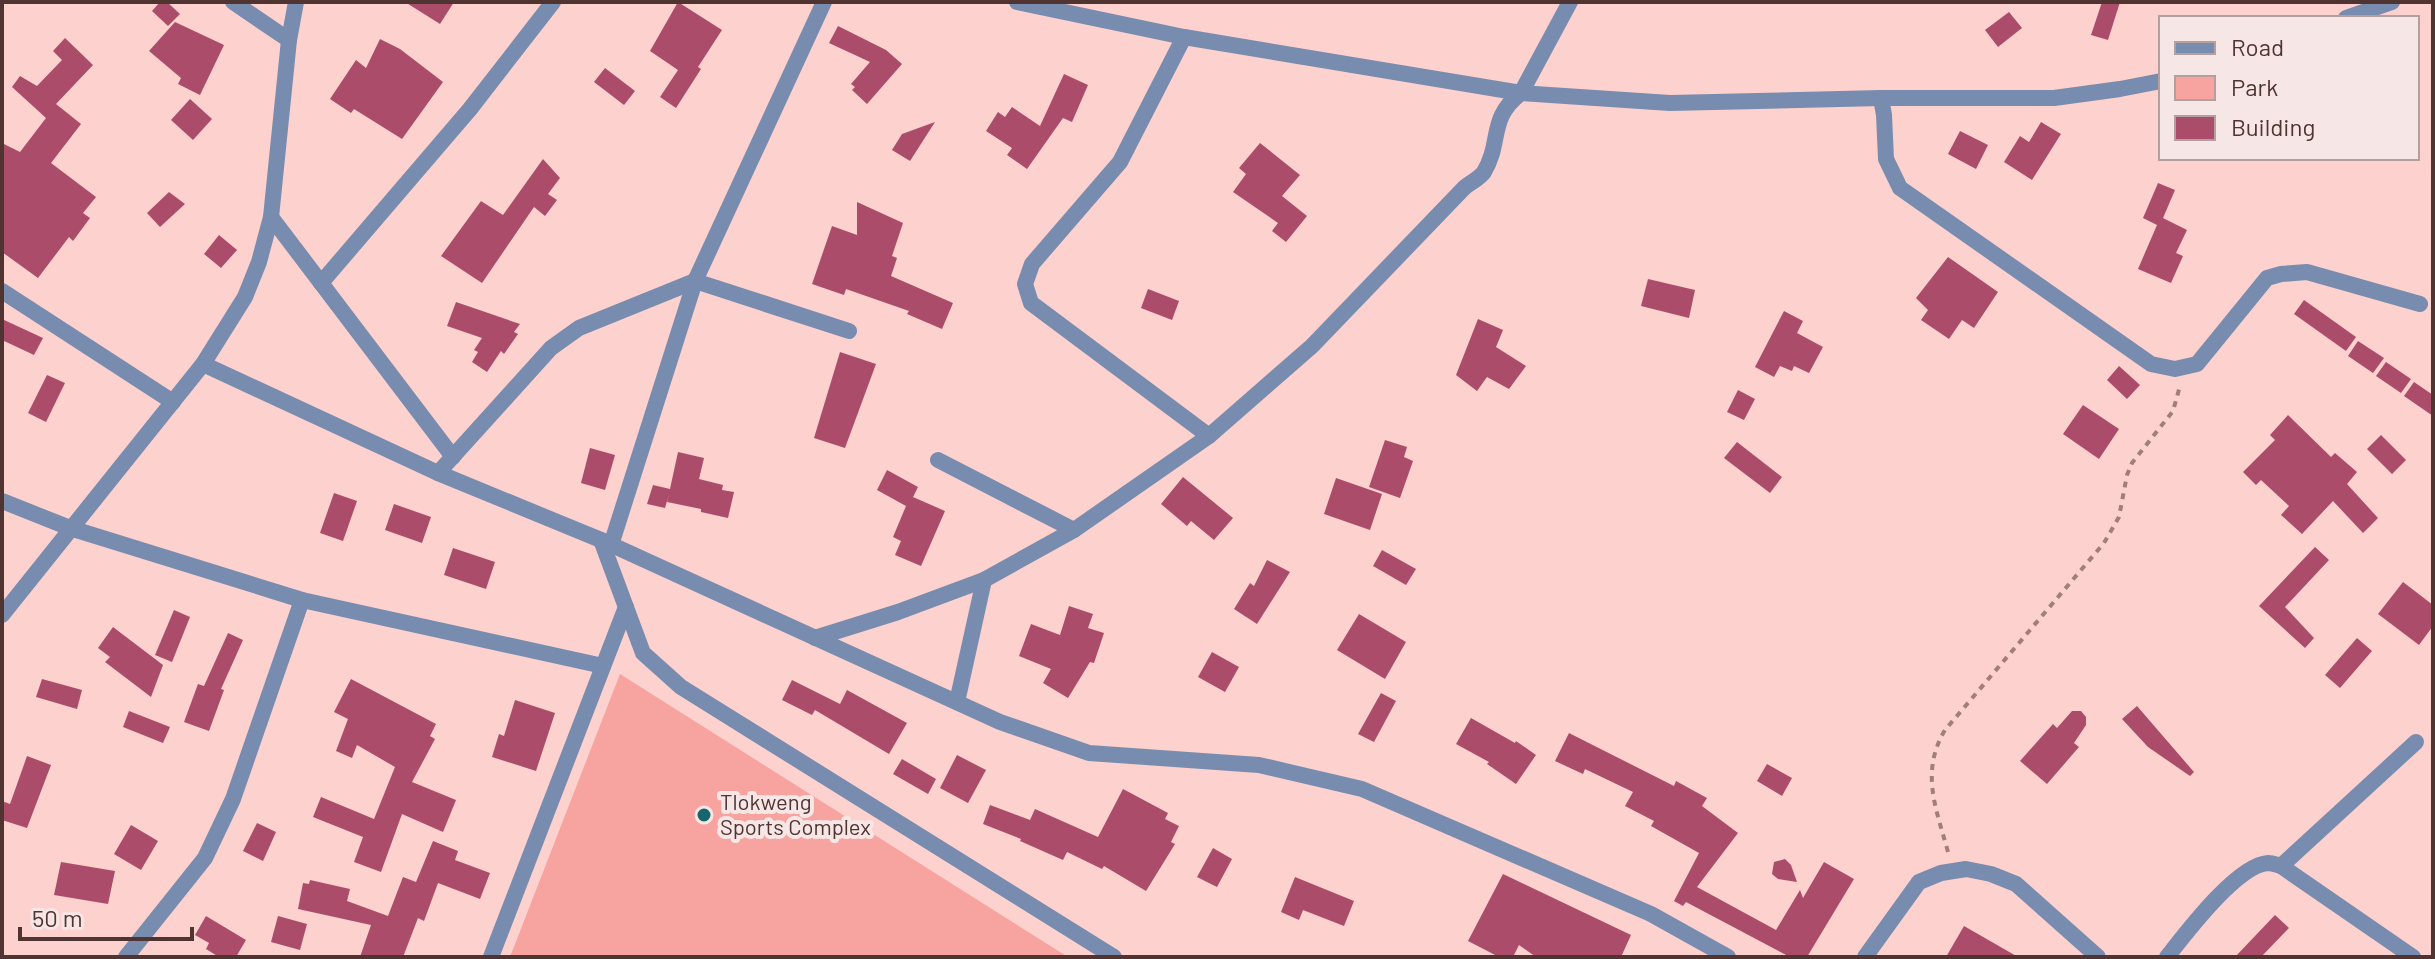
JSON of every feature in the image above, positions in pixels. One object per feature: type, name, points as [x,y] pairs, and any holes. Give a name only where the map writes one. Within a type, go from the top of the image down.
[{"type":"street","points":[[233,2],[289,40]]},
{"type":"street","points":[[2,615],[203,364],[245,297],[259,262],[271,217],[289,40],[296,2]]},
{"type":"street","points":[[321,283],[470,109],[553,2]]},
{"type":"street","points":[[824,2],[695,281],[606,543],[643,653],[681,687],[1114,957]]},
{"type":"street","points":[[1017,2],[1184,37],[1521,93],[1670,103],[2054,98],[2159,81]]},
{"type":"street","points":[[815,638],[984,580],[1074,530],[1209,436],[1312,346],[1464,188],[1483,173],[1500,117],[1508,103],[1521,93],[1570,2]]},
{"type":"street","points":[[2352,16],[2392,2]]},
{"type":"street","points":[[1184,37],[1120,162],[1032,264],[1025,284],[1031,303],[1209,436]]},
{"type":"street","points":[[1881,98],[1886,159],[1900,188],[2151,364],[2186,368],[2197,364],[2267,278],[2281,274],[2307,272],[2420,304]]},
{"type":"street","points":[[271,217],[453,457]]},
{"type":"street","points":[[438,473],[551,348],[579,328],[695,281],[849,331]]},
{"type":"street","points":[[2,291],[173,402]]},
{"type":"street","points":[[203,364],[438,473],[606,543],[1000,722],[1089,753],[1259,765],[1362,789],[1651,914],[1728,957]]},
{"type":"street","points":[[938,460],[1074,530]]},
{"type":"street","points":[[2,501],[70,528],[302,600],[603,666]]},
{"type":"street","points":[[957,702],[984,580]]},
{"type":"street","points":[[126,957],[205,858],[233,799],[302,600]]},
{"type":"street","points":[[491,957],[626,607]]},
{"type":"street","points":[[2281,866],[2416,742]]},
{"type":"street","points":[[2167,957],[2195,921],[2240,878],[2268,863],[2281,866],[2413,957]]},
{"type":"street","points":[[1865,957],[1919,882],[1953,870],[1966,869],[2016,884],[2098,957]]},
{"type":"path","points":[[1953,870],[1933,798],[1932,762],[1936,746],[1945,730],[2104,543],[2119,517],[2132,463],[2173,411],[2186,368]]},
{"type":"green space","name":"Tlokweng Sports Complex","points":[[620,674],[1068,957],[510,957]]},
{"type":"building","points":[[160,2],[167,2],[180,14],[168,26],[152,11]]},
{"type":"building","points":[[405,2],[454,2],[440,24]]},
{"type":"building","points":[[678,2],[722,30],[676,108],[660,97],[678,70],[650,51]]},
{"type":"building","points":[[2102,2],[2120,2],[2108,40],[2091,35]]},
{"type":"building","points":[[2009,12],[2022,28],[1998,47],[1985,30]]},
{"type":"building","points":[[175,22],[224,45],[200,95],[178,84],[181,78],[149,51]]},
{"type":"building","points":[[838,26],[886,50],[902,64],[867,104],[852,90],[855,87],[851,84],[870,62],[829,43]]},
{"type":"building","points":[[65,38],[93,65],[56,104],[81,124],[51,163],[96,197],[83,213],[90,218],[73,241],[69,237],[38,278],[2,252],[2,143],[20,152],[46,118],[12,87],[20,76],[37,86],[62,60],[53,51]]},
{"type":"building","points":[[380,39],[400,49],[443,82],[402,139],[354,109],[351,113],[330,99],[356,60],[366,68]]},
{"type":"building","points":[[605,68],[635,91],[624,105],[594,82]]},
{"type":"building","points":[[1064,74],[1088,85],[1072,122],[1063,118],[1027,169],[1007,155],[1012,148],[986,131],[998,112],[1005,117],[1012,107],[1040,126]]},
{"type":"building","points":[[190,99],[212,119],[193,140],[171,120]]},
{"type":"building","points":[[935,122],[910,161],[892,150],[902,134]]},
{"type":"building","points":[[2041,122],[2061,134],[2032,180],[2004,162],[2020,136],[2029,142]]},
{"type":"building","points":[[1960,131],[1988,145],[1976,169],[1948,154]]},
{"type":"building","points":[[1260,143],[1300,175],[1282,196],[1307,216],[1286,242],[1272,231],[1278,223],[1233,192],[1246,174],[1239,168]]},
{"type":"building","points":[[543,159],[560,178],[548,194],[557,200],[545,216],[534,207],[482,283],[441,256],[481,201],[503,215]]},
{"type":"building","points":[[2158,183],[2175,190],[2163,218],[2187,230],[2176,253],[2183,256],[2171,283],[2138,269],[2157,225],[2143,218]]},
{"type":"building","points":[[169,192],[185,204],[160,227],[147,213]]},
{"type":"building","points":[[857,202],[903,223],[892,256],[897,258],[891,276],[953,303],[942,329],[907,314],[909,311],[846,289],[844,295],[812,284],[832,226],[857,235]]},
{"type":"building","points":[[219,235],[237,250],[221,268],[204,254]]},
{"type":"building","points":[[1948,257],[1998,292],[1974,328],[1962,320],[1949,339],[1921,320],[1928,310],[1916,298]]},
{"type":"building","points":[[1648,279],[1695,290],[1689,318],[1641,306]]},
{"type":"building","points":[[1148,289],[1179,301],[1172,320],[1141,308]]},
{"type":"building","points":[[2304,300],[2356,337],[2346,351],[2294,314]]},
{"type":"building","points":[[456,302],[520,324],[514,332],[518,334],[504,354],[501,351],[487,372],[472,362],[478,352],[474,350],[482,338],[447,326]]},
{"type":"building","points":[[1784,311],[1803,321],[1797,333],[1823,347],[1809,373],[1794,366],[1792,371],[1780,366],[1774,377],[1755,367]]},
{"type":"building","points":[[2,319],[43,338],[34,355],[2,340]]},
{"type":"building","points":[[1478,319],[1503,330],[1496,347],[1526,366],[1509,389],[1487,377],[1477,391],[1456,375]]},
{"type":"building","points":[[2358,341],[2384,358],[2373,373],[2348,356]]},
{"type":"building","points":[[840,352],[876,364],[845,448],[814,438]]},
{"type":"building","points":[[2386,362],[2411,379],[2401,393],[2376,376]]},
{"type":"building","points":[[2119,366],[2140,385],[2127,399],[2107,380]]},
{"type":"building","points":[[47,375],[65,383],[46,422],[28,413]]},
{"type":"building","points":[[2414,382],[2433,395],[2433,416],[2404,396]]},
{"type":"building","points":[[1738,390],[1755,399],[1744,420],[1727,412]]},
{"type":"building","points":[[2083,405],[2119,429],[2099,459],[2063,434]]},
{"type":"building","points":[[2288,415],[2331,457],[2335,453],[2357,472],[2347,484],[2378,518],[2363,533],[2333,501],[2302,534],[2281,515],[2289,506],[2261,480],[2256,485],[2243,472],[2275,440],[2270,435]]},
{"type":"building","points":[[2381,435],[2406,460],[2392,474],[2367,449]]},
{"type":"building","points":[[1385,440],[1407,447],[1404,457],[1413,461],[1400,498],[1369,487]]},
{"type":"building","points":[[1737,442],[1782,477],[1770,493],[1724,458]]},
{"type":"building","points":[[590,448],[615,455],[605,490],[581,483]]},
{"type":"building","points":[[678,452],[704,458],[699,479],[723,485],[722,490],[734,492],[728,518],[667,502],[669,494],[665,508],[647,504],[653,485],[670,489]]},
{"type":"building","points":[[887,470],[918,487],[913,497],[945,511],[921,566],[895,555],[901,541],[893,537],[906,506],[877,490]]},
{"type":"building","points":[[1183,477],[1233,518],[1214,540],[1191,521],[1187,526],[1161,504]]},
{"type":"building","points":[[1336,478],[1382,494],[1370,530],[1324,514]]},
{"type":"building","points":[[334,493],[357,501],[343,541],[320,533]]},
{"type":"building","points":[[394,504],[431,517],[422,543],[385,530]]},
{"type":"building","points":[[2315,547],[2329,560],[2285,607],[2314,638],[2305,648],[2259,606]]},
{"type":"building","points":[[453,548],[495,562],[486,589],[444,575]]},
{"type":"building","points":[[1382,550],[1416,569],[1406,585],[1373,566]]},
{"type":"building","points":[[1267,560],[1290,572],[1257,624],[1234,609],[1250,583],[1254,586]]},
{"type":"building","points":[[2403,582],[2433,605],[2433,626],[2419,645],[2378,614]]},
{"type":"building","points":[[1069,606],[1093,614],[1088,628],[1104,633],[1094,663],[1090,662],[1068,698],[1043,683],[1051,669],[1019,656],[1031,624],[1060,635]]},
{"type":"building","points":[[174,610],[190,617],[172,662],[155,655]]},
{"type":"building","points":[[1359,614],[1406,642],[1385,679],[1337,650]]},
{"type":"building","points":[[113,627],[163,665],[151,697],[105,662],[110,657],[98,648]]},
{"type":"building","points":[[228,633],[243,640],[221,689],[224,690],[209,731],[184,722],[198,684],[204,686]]},
{"type":"building","points":[[2357,638],[2372,651],[2340,688],[2325,675]]},
{"type":"building","points":[[1212,652],[1239,667],[1225,692],[1198,677]]},
{"type":"building","points":[[42,679],[82,690],[77,709],[36,697]]},
{"type":"building","points":[[351,679],[436,724],[430,736],[435,739],[412,782],[456,800],[443,832],[402,814],[381,872],[354,862],[363,837],[313,817],[321,797],[374,819],[395,767],[357,745],[352,758],[336,751],[348,719],[334,712]]},
{"type":"building","points":[[792,680],[840,704],[847,690],[907,723],[889,754],[815,710],[812,715],[782,700]]},
{"type":"building","points":[[1381,693],[1396,701],[1374,742],[1358,734]]},
{"type":"building","points":[[515,700],[555,713],[536,771],[492,757],[499,734],[504,736]]},
{"type":"building","points":[[2137,706],[2194,772],[2190,776],[2148,747],[2122,719]]},
{"type":"building","points":[[129,711],[170,727],[163,743],[123,727]]},
{"type":"building","points":[[2072,711],[2081,711],[2086,717],[2086,725],[2074,743],[2079,747],[2047,784],[2020,761],[2053,724],[2057,728]]},
{"type":"building","points":[[1471,718],[1536,755],[1516,784],[1487,764],[1489,762],[1456,744]]},
{"type":"building","points":[[1569,733],[1674,786],[1676,781],[1707,798],[1702,806],[1738,833],[1697,887],[1776,930],[1800,890],[1803,898],[1824,862],[1854,879],[1807,957],[1790,957],[1686,902],[1683,906],[1674,901],[1699,853],[1651,826],[1654,821],[1625,806],[1633,792],[1585,769],[1583,774],[1555,761]]},
{"type":"building","points":[[957,755],[986,770],[968,803],[940,788]]},
{"type":"building","points":[[27,756],[51,765],[27,828],[2,820],[2,801],[10,804]]},
{"type":"building","points":[[902,759],[936,779],[928,794],[893,774]]},
{"type":"building","points":[[1767,764],[1792,778],[1782,796],[1757,781]]},
{"type":"building","points":[[1123,789],[1168,813],[1165,819],[1179,826],[1171,842],[1175,844],[1146,891],[1104,866],[1102,869],[1067,852],[1063,860],[983,824],[990,805],[1030,820],[1035,809],[1098,837]]},
{"type":"building","points":[[257,823],[276,832],[263,861],[243,851]]},
{"type":"building","points":[[131,825],[158,841],[141,870],[114,854]]},
{"type":"building","points":[[433,841],[458,851],[455,860],[490,873],[480,899],[438,883],[424,921],[418,918],[403,957],[360,957],[371,925],[298,909],[303,883],[309,884],[310,880],[350,889],[347,901],[388,916],[403,877],[416,882]]},
{"type":"building","points":[[1213,848],[1232,859],[1217,887],[1197,877]]},
{"type":"building","points":[[1785,859],[1791,865],[1797,882],[1778,879],[1772,874],[1774,862]]},
{"type":"building","points":[[61,862],[115,871],[108,904],[54,895]]},
{"type":"building","points":[[1503,874],[1631,935],[1621,957],[1536,957],[1519,945],[1513,957],[1499,957],[1468,941]]},
{"type":"building","points":[[1295,877],[1354,901],[1344,926],[1303,910],[1299,920],[1281,912]]},
{"type":"building","points":[[2275,915],[2289,928],[2261,957],[2235,957]]},
{"type":"building","points":[[206,916],[246,940],[236,957],[219,957],[206,949],[209,943],[195,935]]},
{"type":"building","points":[[278,916],[307,924],[300,950],[271,942]]},
{"type":"building","points":[[1964,926],[2018,957],[1946,957]]},
{"type":"place","name":"Tlokweng Sports Complex","points":[[704,815]]}]
